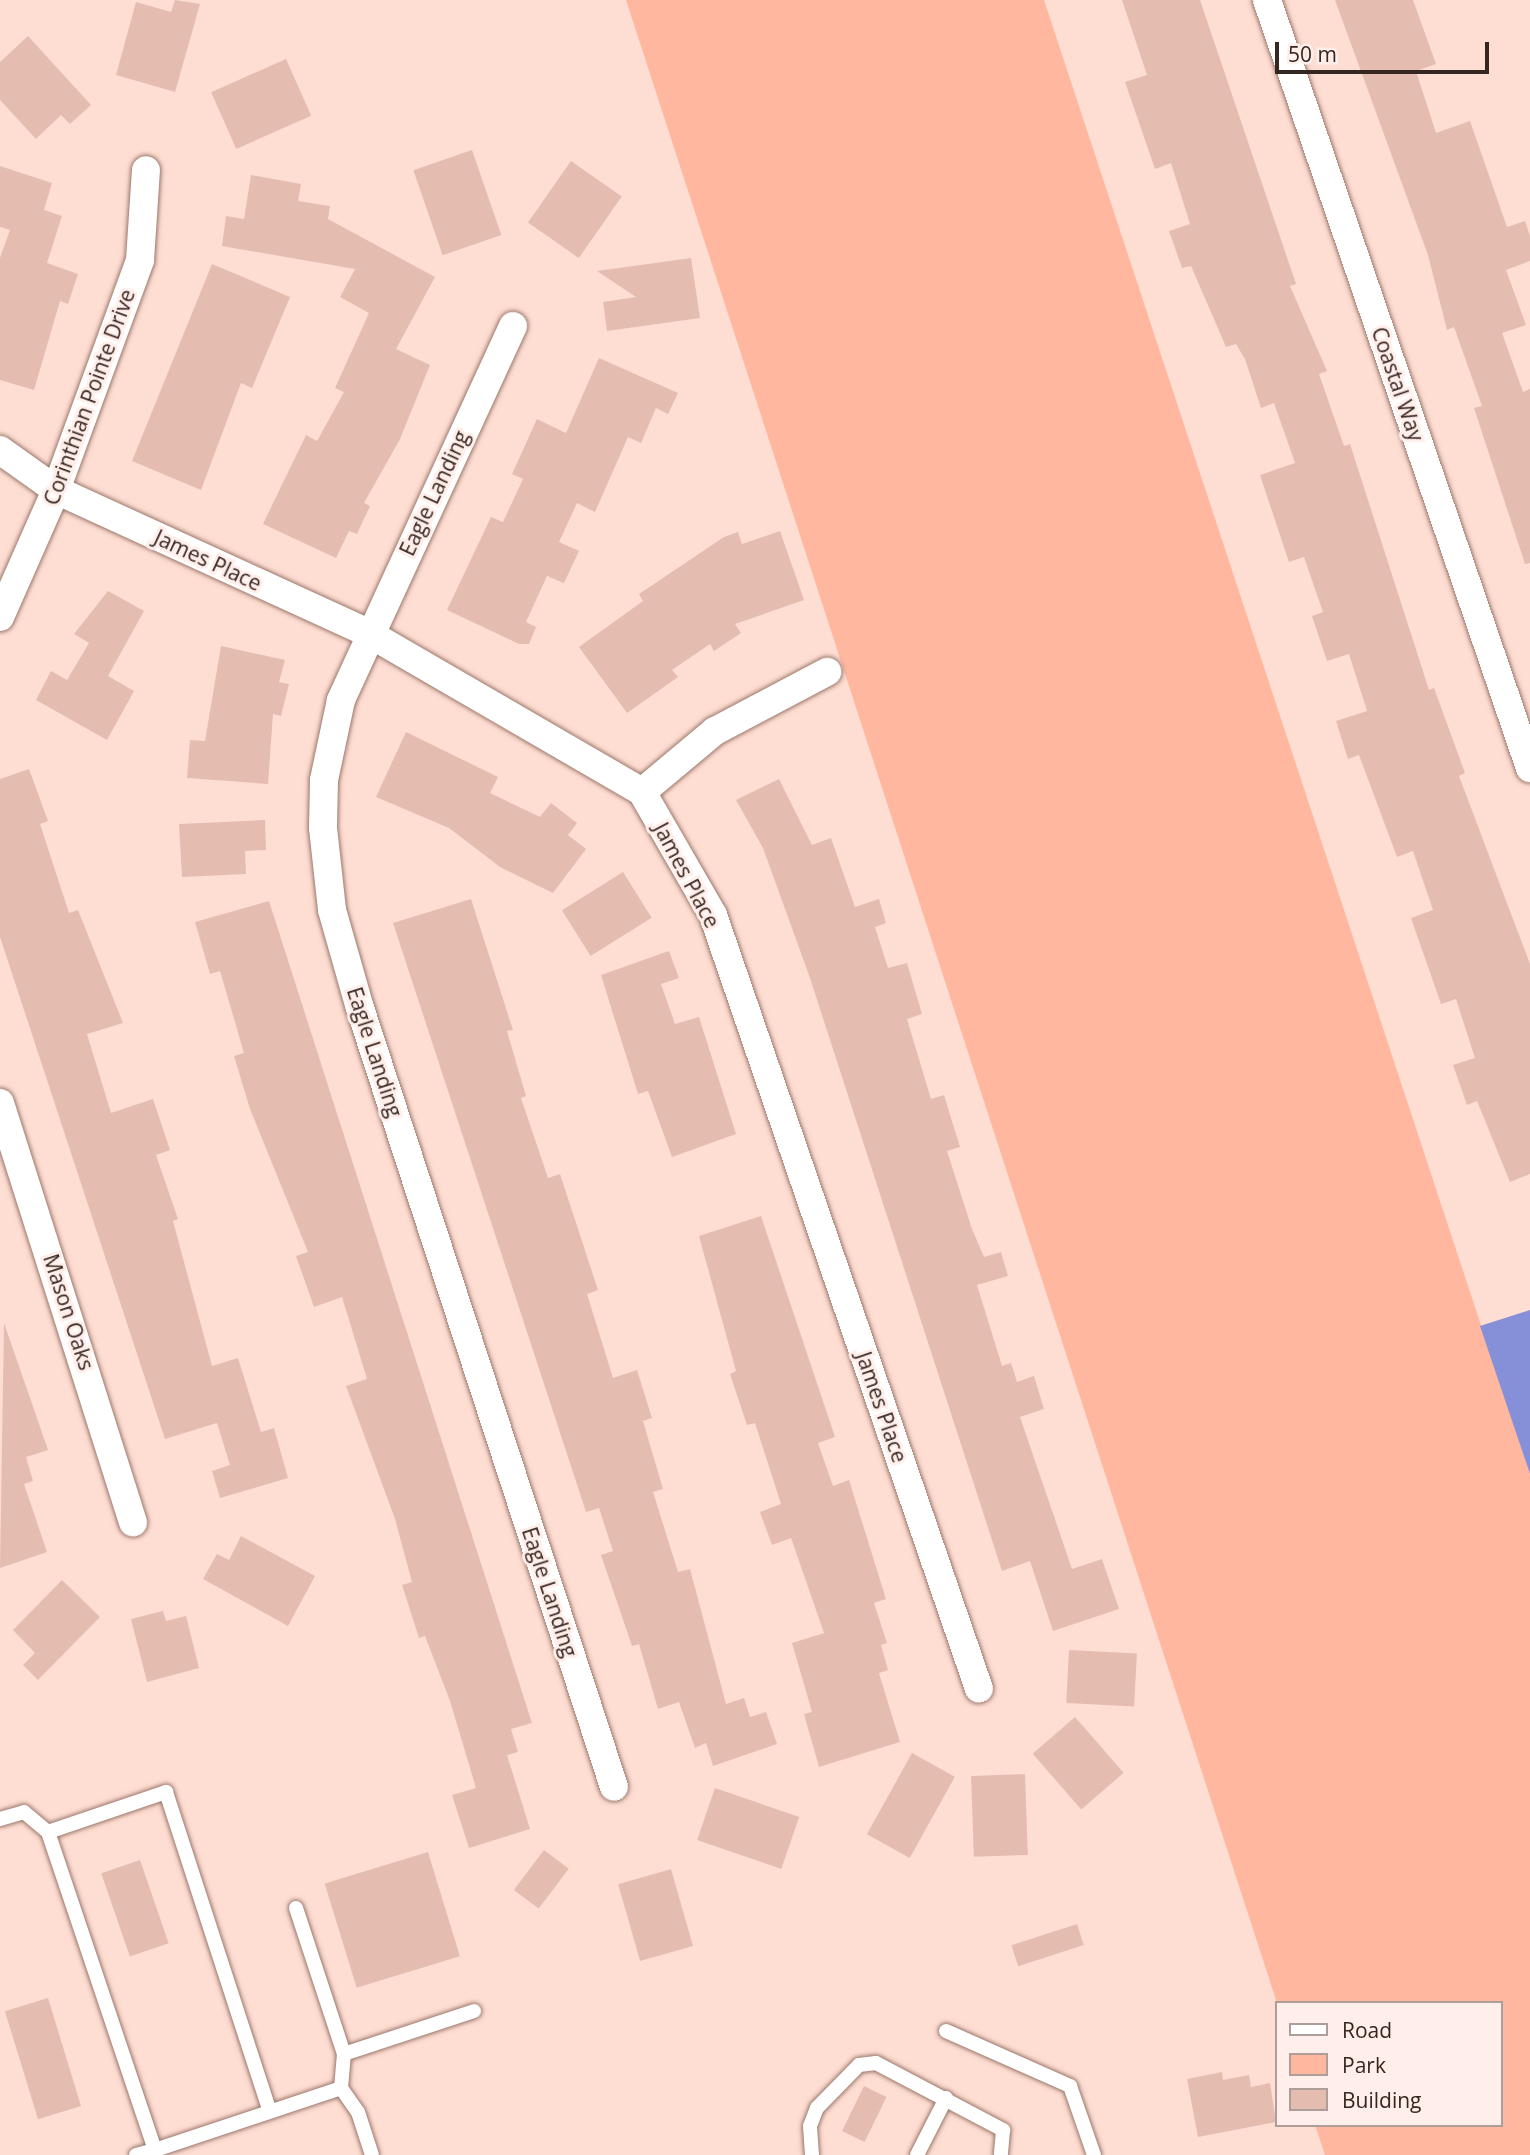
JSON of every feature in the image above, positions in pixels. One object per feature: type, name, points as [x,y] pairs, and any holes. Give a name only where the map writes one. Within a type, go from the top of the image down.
[{"type":"street","name":"Coastal Way","points":[[1267,0],[1530,768]]},
{"type":"street","name":"Corinthian Pointe Drive","points":[[0,617],[56,490],[140,260],[146,170]]},
{"type":"street","name":"Eagle Landing","points":[[513,326],[368,633],[341,700],[324,780],[332,910],[614,1787]]},
{"type":"street","name":"James Place","points":[[0,450],[56,490],[368,633],[642,792],[713,915],[979,1689]]},
{"type":"street","points":[[642,792],[715,731],[827,672]]},
{"type":"street","name":"Mason Oaks","points":[[0,1103],[133,1522]]},
{"type":"lane","points":[[48,1832],[166,1792],[270,2112]]},
{"type":"lane","points":[[0,1819],[24,1812],[48,1832],[155,2150]]},
{"type":"lane","points":[[296,1908],[344,2054],[341,2088],[358,2112],[372,2155]]},
{"type":"lane","points":[[344,2054],[474,2011]]},
{"type":"lane","points":[[946,2031],[1070,2086],[1094,2155]]},
{"type":"lane","points":[[816,2154],[810,2126],[817,2108],[859,2065],[876,2063],[1003,2130],[1001,2155]]},
{"type":"lane","points":[[136,2155],[341,2088]]},
{"type":"lane","points":[[917,2155],[946,2098]]},
{"type":"green space","points":[[626,0],[1044,0],[1530,1474],[1530,2155],[1325,2155],[1316,2127],[1502,2127],[1502,2001],[1276,2001]]},
{"type":"water","points":[[1530,1310],[1530,1474],[1480,1326]]},
{"type":"building","points":[[175,0],[200,4],[175,92],[116,75],[136,2],[171,12]]},
{"type":"building","points":[[1122,0],[1200,0],[1296,284],[1290,286],[1327,371],[1319,374],[1344,446],[1350,444],[1429,690],[1434,688],[1465,773],[1459,776],[1530,964],[1530,1174],[1510,1182],[1477,1101],[1467,1105],[1453,1065],[1475,1058],[1456,999],[1441,1004],[1411,918],[1433,910],[1413,851],[1397,857],[1359,755],[1348,759],[1336,721],[1367,711],[1349,654],[1327,661],[1312,616],[1323,612],[1304,557],[1289,562],[1260,475],[1295,463],[1274,403],[1261,408],[1245,359],[1236,344],[1226,347],[1191,266],[1182,268],[1169,231],[1190,224],[1171,163],[1155,169],[1125,82],[1147,75]]},
{"type":"building","points":[[1335,0],[1413,0],[1436,64],[1416,71],[1436,133],[1470,121],[1507,227],[1525,221],[1530,236],[1530,261],[1506,270],[1526,325],[1502,333],[1523,392],[1530,389],[1530,563],[1525,564],[1474,408],[1482,406],[1454,327],[1447,330],[1428,255]]},
{"type":"building","points":[[28,36],[91,105],[70,124],[61,115],[36,139],[0,100],[0,62]]},
{"type":"building","points":[[286,59],[311,116],[236,149],[211,92]]},
{"type":"building","points":[[472,150],[501,235],[443,255],[413,170]]},
{"type":"building","points":[[571,161],[622,197],[579,258],[528,222]]},
{"type":"building","points":[[0,166],[52,183],[44,210],[62,216],[47,263],[78,274],[68,304],[60,301],[34,390],[0,380],[0,258],[10,230],[0,227]]},
{"type":"building","points":[[251,175],[301,184],[298,201],[330,206],[328,219],[435,277],[396,349],[430,365],[400,439],[364,503],[370,506],[357,534],[349,531],[336,558],[263,524],[306,435],[317,441],[344,392],[335,388],[369,313],[340,297],[355,269],[222,246],[226,216],[244,219]]},
{"type":"building","points":[[691,258],[700,318],[607,331],[603,302],[636,297],[597,271]]},
{"type":"building","points":[[212,264],[290,297],[252,388],[241,383],[201,490],[132,461]]},
{"type":"building","points":[[599,358],[678,393],[668,414],[656,408],[641,443],[628,437],[595,512],[577,503],[559,542],[579,551],[564,583],[547,576],[526,622],[536,627],[529,644],[519,644],[447,610],[491,517],[503,522],[523,479],[512,474],[537,419],[566,433]]},
{"type":"building","points":[[780,531],[804,600],[735,624],[741,633],[714,651],[710,644],[672,670],[678,677],[627,713],[579,647],[643,601],[639,594],[724,537],[738,532],[742,544]]},
{"type":"building","points":[[108,591],[144,611],[108,676],[134,691],[107,740],[36,700],[51,671],[67,680],[89,643],[74,634]]},
{"type":"building","points":[[221,646],[285,660],[279,682],[289,684],[281,716],[273,714],[268,784],[187,778],[190,740],[205,741]]},
{"type":"building","points":[[406,732],[498,777],[490,793],[540,817],[551,803],[577,823],[568,835],[586,849],[553,893],[500,867],[449,828],[376,797]]},
{"type":"building","points":[[29,769],[48,821],[40,824],[69,913],[78,910],[123,1023],[87,1034],[111,1113],[153,1099],[170,1150],[156,1155],[178,1219],[173,1221],[212,1366],[238,1358],[261,1432],[274,1428],[288,1478],[220,1498],[212,1471],[230,1465],[217,1423],[165,1439],[0,937],[0,779]]},
{"type":"building","points":[[779,779],[812,845],[831,838],[855,907],[879,899],[886,923],[875,927],[888,968],[907,963],[922,1014],[907,1019],[931,1099],[944,1095],[960,1147],[947,1151],[972,1229],[984,1257],[1001,1252],[1008,1276],[977,1285],[1002,1366],[1011,1363],[1017,1382],[1034,1376],[1044,1409],[1020,1417],[1072,1569],[1102,1559],[1119,1609],[1053,1631],[1030,1561],[1002,1571],[810,978],[763,848],[736,800]]},
{"type":"building","points":[[265,820],[266,850],[245,851],[246,874],[182,877],[179,824]]},
{"type":"building","points":[[623,872],[652,918],[591,956],[562,910]]},
{"type":"building","points":[[471,899],[513,1030],[507,1031],[526,1096],[521,1098],[548,1178],[560,1174],[598,1290],[587,1294],[613,1378],[637,1370],[652,1418],[643,1421],[663,1489],[653,1492],[678,1572],[690,1569],[726,1704],[744,1698],[750,1717],[766,1712],[777,1744],[713,1766],[706,1743],[695,1748],[679,1702],[658,1709],[639,1644],[632,1646],[601,1555],[613,1551],[599,1508],[586,1512],[393,923]]},
{"type":"building","points":[[269,901],[532,1723],[511,1729],[518,1752],[507,1755],[530,1829],[469,1848],[452,1795],[476,1788],[450,1701],[425,1636],[419,1638],[402,1585],[412,1582],[395,1519],[346,1386],[367,1379],[342,1297],[314,1307],[296,1256],[308,1252],[250,1109],[234,1056],[244,1053],[220,971],[210,974],[195,922]]},
{"type":"building","points":[[669,951],[679,978],[661,984],[675,1024],[699,1017],[736,1134],[672,1157],[648,1091],[638,1094],[601,975]]},
{"type":"building","points":[[761,1216],[835,1437],[818,1443],[833,1486],[849,1480],[886,1599],[874,1603],[887,1643],[881,1645],[888,1670],[879,1673],[900,1742],[819,1767],[804,1714],[812,1712],[792,1643],[824,1633],[791,1538],[772,1545],[760,1512],[781,1504],[755,1423],[747,1425],[730,1374],[736,1371],[699,1236]]},
{"type":"building","points":[[4,1323],[48,1450],[26,1457],[33,1481],[24,1484],[47,1552],[0,1568]]},
{"type":"building","points":[[241,1536],[315,1576],[288,1626],[203,1579],[217,1554],[229,1560]]},
{"type":"building","points":[[62,1580],[100,1617],[38,1680],[23,1665],[35,1653],[13,1630]]},
{"type":"building","points":[[163,1611],[166,1621],[186,1616],[199,1668],[147,1682],[131,1619]]},
{"type":"building","points":[[1069,1650],[1137,1654],[1134,1706],[1066,1703]]},
{"type":"building","points":[[1075,1717],[1124,1773],[1081,1810],[1033,1754]]},
{"type":"building","points":[[912,1753],[955,1777],[910,1858],[867,1834]]},
{"type":"building","points":[[1025,1774],[1028,1855],[974,1857],[971,1776]]},
{"type":"building","points":[[715,1788],[799,1817],[781,1869],[697,1840]]},
{"type":"building","points":[[544,1850],[569,1869],[539,1909],[514,1890]]},
{"type":"building","points":[[428,1852],[460,1956],[357,1988],[325,1884]]},
{"type":"building","points":[[140,1860],[169,1943],[130,1957],[101,1873]]},
{"type":"building","points":[[671,1869],[693,1946],[640,1961],[618,1884]]},
{"type":"building","points":[[1077,1924],[1084,1945],[1018,1966],[1011,1945]]},
{"type":"building","points":[[48,1998],[81,2106],[38,2119],[5,2011]]},
{"type":"building","points":[[1222,2072],[1223,2080],[1249,2075],[1251,2087],[1270,2083],[1274,2122],[1198,2137],[1187,2079]]},
{"type":"building","points":[[864,2086],[886,2097],[865,2142],[842,2131]]}]
